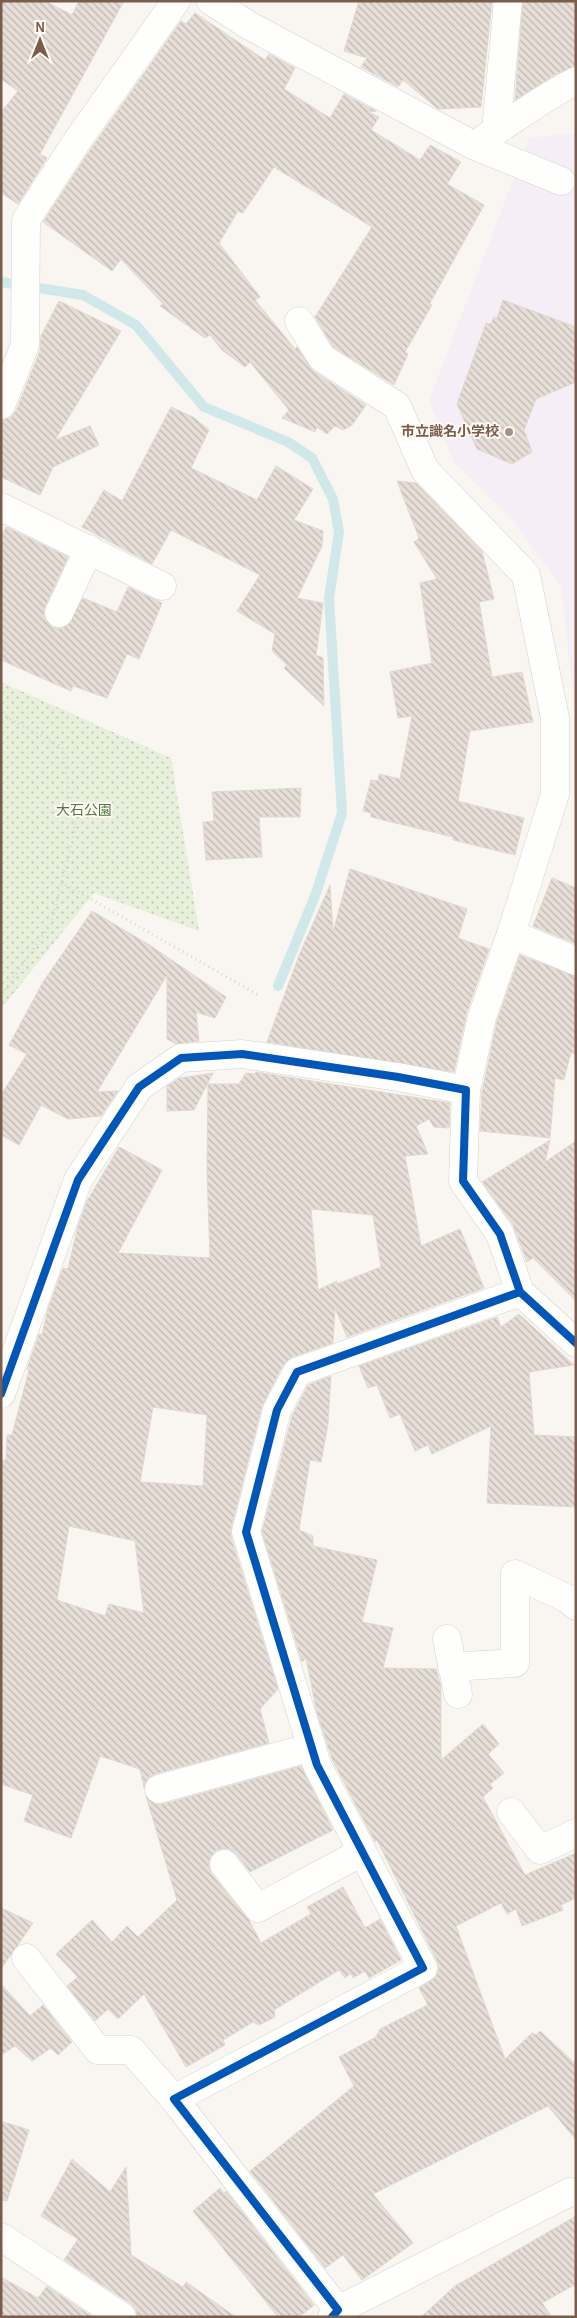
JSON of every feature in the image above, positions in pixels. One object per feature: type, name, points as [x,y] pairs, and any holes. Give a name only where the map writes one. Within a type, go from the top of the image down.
[{"type":"street","points":[[1,404],[24,345],[26,220],[75,144],[176,1]]},
{"type":"street","points":[[211,1],[250,26],[473,145],[561,181]]},
{"type":"street","points":[[496,131],[508,1]]},
{"type":"street","points":[[473,145],[549,95],[576,81]]},
{"type":"street","points":[[299,321],[322,358],[397,406],[425,470],[526,576],[555,718],[555,794],[511,934],[482,1017],[466,1090],[463,1181],[500,1234],[520,1292],[576,1343]]},
{"type":"street","points":[[1,507],[162,586]]},
{"type":"street","points":[[60,613],[89,549]]},
{"type":"street","points":[[511,934],[576,961]]},
{"type":"street","points":[[1,1394],[78,1180],[139,1087],[181,1058],[242,1054],[398,1077],[466,1090]]},
{"type":"street","points":[[174,2099],[423,1968],[318,1765],[246,1532],[277,1410],[297,1372],[520,1292]]},
{"type":"street","points":[[452,1667],[515,1663],[515,1574],[568,1599],[576,1606]]},
{"type":"street","points":[[447,1639],[458,1694]]},
{"type":"street","points":[[159,1789],[312,1747]]},
{"type":"street","points":[[511,1812],[540,1850],[576,1834]]},
{"type":"street","points":[[224,1864],[258,1908],[362,1852]]},
{"type":"street","points":[[26,1958],[98,2050],[131,2050],[174,2099],[335,2313],[570,2192]]},
{"type":"street","points":[[1,2237],[122,2317]]},
{"type":"path","points":[[1,714],[62,747],[75,832],[51,924],[1,995]]},
{"type":"path","points":[[62,882],[260,996]]},
{"type":"shaded area","name":"市立識名小学校","points":[[576,133],[576,720],[561,586],[510,517],[454,462],[429,401],[529,138]]},
{"type":"green space","name":"大石公園","points":[[1,682],[171,758],[199,931],[94,893],[1,1009]]},
{"type":"building","points":[[1,1],[45,1],[72,15],[79,1],[124,1],[40,154],[47,158],[18,204],[1,193],[1,112],[18,91],[1,79]]},
{"type":"building","points":[[359,1],[492,1],[481,107],[438,109],[403,80],[398,87],[361,67],[367,58],[344,51]]},
{"type":"building","points":[[523,1],[576,1],[576,66],[556,74],[515,100]]},
{"type":"building","points":[[195,13],[265,60],[269,54],[295,68],[284,89],[330,118],[344,94],[376,111],[368,112],[379,117],[371,130],[420,160],[430,145],[461,162],[447,184],[484,205],[430,303],[432,305],[405,352],[408,354],[394,385],[333,347],[315,317],[372,227],[274,167],[243,213],[238,211],[219,243],[260,297],[255,300],[295,349],[297,347],[313,371],[366,405],[352,425],[343,430],[335,426],[327,434],[317,427],[315,432],[282,418],[289,410],[250,362],[245,367],[222,350],[210,335],[205,338],[160,306],[163,304],[121,259],[112,271],[43,222],[88,153],[181,21],[186,24]]},
{"type":"building","points":[[503,300],[576,327],[576,382],[536,399],[524,430],[532,452],[512,464],[477,449],[457,404],[486,323],[491,324],[494,317],[497,318]]},
{"type":"building","points":[[59,301],[121,331],[55,440],[90,426],[99,445],[53,467],[40,495],[1,477],[1,420],[10,418],[16,411],[40,351],[41,336]]},
{"type":"building","points":[[171,407],[193,417],[209,430],[191,468],[257,500],[276,466],[313,489],[294,520],[323,531],[322,546],[297,598],[323,603],[316,655],[323,658],[324,706],[284,668],[287,665],[272,651],[275,634],[237,611],[260,575],[171,530],[152,564],[82,527],[104,490],[122,501]]},
{"type":"building","points":[[397,481],[416,483],[482,551],[494,599],[479,602],[492,677],[522,672],[533,722],[470,731],[458,801],[524,818],[515,855],[453,840],[453,837],[371,817],[371,813],[363,811],[371,780],[378,781],[379,774],[400,779],[412,716],[398,718],[390,672],[432,663],[420,583],[437,579],[414,542],[419,538]]},
{"type":"building","points":[[6,527],[68,557],[45,607],[44,615],[52,627],[60,629],[68,625],[83,598],[117,612],[128,587],[162,603],[139,659],[127,654],[107,698],[73,686],[71,691],[1,660],[1,537]]},
{"type":"building","points":[[301,788],[300,817],[259,817],[262,857],[206,860],[203,822],[214,821],[212,792]]},
{"type":"building","points":[[350,869],[467,909],[458,938],[489,949],[467,1012],[454,1072],[267,1042],[300,953],[330,885],[333,932]]},
{"type":"building","points":[[552,878],[576,888],[576,944],[533,926]]},
{"type":"building","points":[[92,911],[148,944],[226,997],[215,1018],[196,1012],[199,1041],[176,1044],[167,1039],[167,975],[97,1092],[118,1091],[101,1116],[68,1119],[41,1105],[19,1145],[1,1135],[1,1095],[27,1054],[9,1045],[43,982]]},
{"type":"building","points":[[520,955],[576,976],[576,1055],[571,1052],[564,1080],[555,1078],[550,1138],[480,1131],[482,1092],[497,1021]]},
{"type":"building","points":[[256,1072],[450,1103],[449,1128],[434,1127],[429,1119],[416,1126],[428,1154],[405,1156],[421,1246],[460,1229],[484,1288],[347,1337],[335,1308],[333,1343],[292,1357],[283,1365],[262,1406],[231,1529],[231,1537],[278,1689],[260,1709],[269,1743],[155,1774],[148,1778],[144,1788],[140,1769],[100,1756],[71,1838],[24,1821],[33,1795],[1,1784],[1,1461],[6,1460],[7,1435],[12,1435],[29,1370],[27,1369],[39,1334],[42,1335],[48,1309],[63,1268],[68,1269],[78,1226],[87,1201],[119,1147],[162,1170],[118,1253],[210,1258],[207,1171],[208,1084],[239,1084],[246,1073],[255,1074]],"holes":[[[311,1209],[373,1215],[381,1267],[337,1284],[337,1281],[318,1290]],[[153,1407],[207,1415],[203,1486],[140,1482]],[[69,1526],[135,1541],[144,1613],[109,1604],[105,1616],[57,1600]]]},
{"type":"building","points":[[213,1073],[194,1110],[167,1111],[167,1086],[180,1078]]},
{"type":"building","points":[[550,1140],[545,1162],[576,1141],[576,1301],[533,1258],[527,1262],[513,1225],[482,1182]]},
{"type":"building","points":[[519,1314],[574,1365],[529,1372],[534,1435],[576,1437],[576,1507],[487,1503],[491,1426],[432,1454],[428,1445],[415,1451],[400,1414],[390,1418],[377,1385],[368,1388],[359,1366],[497,1317],[501,1327]]},
{"type":"building","points":[[331,1376],[328,1424],[321,1462],[310,1460],[299,1530],[313,1536],[313,1546],[377,1560],[362,1622],[393,1628],[383,1668],[436,1669],[441,1686],[441,1760],[483,1724],[499,1744],[488,1754],[504,1773],[490,1784],[493,1788],[483,1797],[525,1875],[576,1853],[576,1898],[561,1905],[563,1910],[522,1926],[516,1909],[507,1914],[501,1903],[456,1926],[505,2059],[532,2033],[536,2035],[540,2031],[576,2064],[576,2140],[548,2106],[373,2194],[413,2243],[362,2280],[343,2255],[325,2268],[250,2171],[354,2086],[339,2057],[376,2037],[380,2029],[428,2005],[419,1988],[436,1977],[439,1969],[437,1961],[377,1840],[375,1842],[332,1759],[317,1713],[306,1658],[302,1662],[262,1532],[292,1416],[308,1385]]},
{"type":"building","points":[[301,1766],[333,1830],[250,1872],[236,1854],[229,1849],[215,1851],[210,1858],[209,1866],[211,1873],[249,1920],[261,1943],[311,1914],[307,1907],[343,1887],[365,1928],[380,1919],[401,1960],[369,1978],[365,1971],[353,1978],[351,1973],[345,1978],[339,1970],[274,2010],[275,2017],[259,2025],[253,2022],[223,2040],[225,2045],[186,2067],[144,1994],[118,2019],[108,2009],[95,2021],[67,1986],[78,1977],[56,1954],[92,1920],[112,1942],[127,1926],[138,1937],[177,1900],[146,1796],[155,1804],[163,1804]]},
{"type":"building","points":[[1,1908],[33,1923],[1,1969]]},
{"type":"building","points":[[1,1984],[30,2016],[43,2005],[72,2042],[58,2055],[51,2048],[32,2061],[15,2046],[1,2055]]},
{"type":"building","points":[[1,2121],[29,2130],[7,2201],[1,2200]]},
{"type":"building","points":[[72,2159],[110,2192],[126,2167],[131,2255],[183,2287],[186,2282],[236,2317],[137,2317],[136,2310],[131,2304],[64,2260],[78,2239],[41,2216]]},
{"type":"building","points":[[220,2188],[224,2193],[226,2191],[314,2305],[299,2317],[278,2317],[193,2211]]},
{"type":"building","points":[[576,2216],[576,2284],[542,2303],[552,2317],[421,2317],[455,2286]]},
{"type":"building","points":[[1,2277],[38,2298],[47,2286],[93,2317],[1,2317]]},
{"type":"waterway","points":[[1,282],[83,295],[136,325],[204,407],[288,442],[312,458],[333,499],[339,532],[329,598],[342,813],[315,896],[278,986]]},
{"type":"cycle path","points":[[1,1394],[78,1180],[139,1087],[181,1058],[242,1054],[398,1077],[466,1090],[463,1181],[500,1234],[520,1292],[576,1343]]},
{"type":"cycle path","points":[[332,2317],[338,2310],[174,2099],[423,1968],[317,1765],[246,1532],[277,1410],[297,1372],[520,1292]]},
{"type":"place","name":"市立識名小学校","points":[[509,432]]}]
